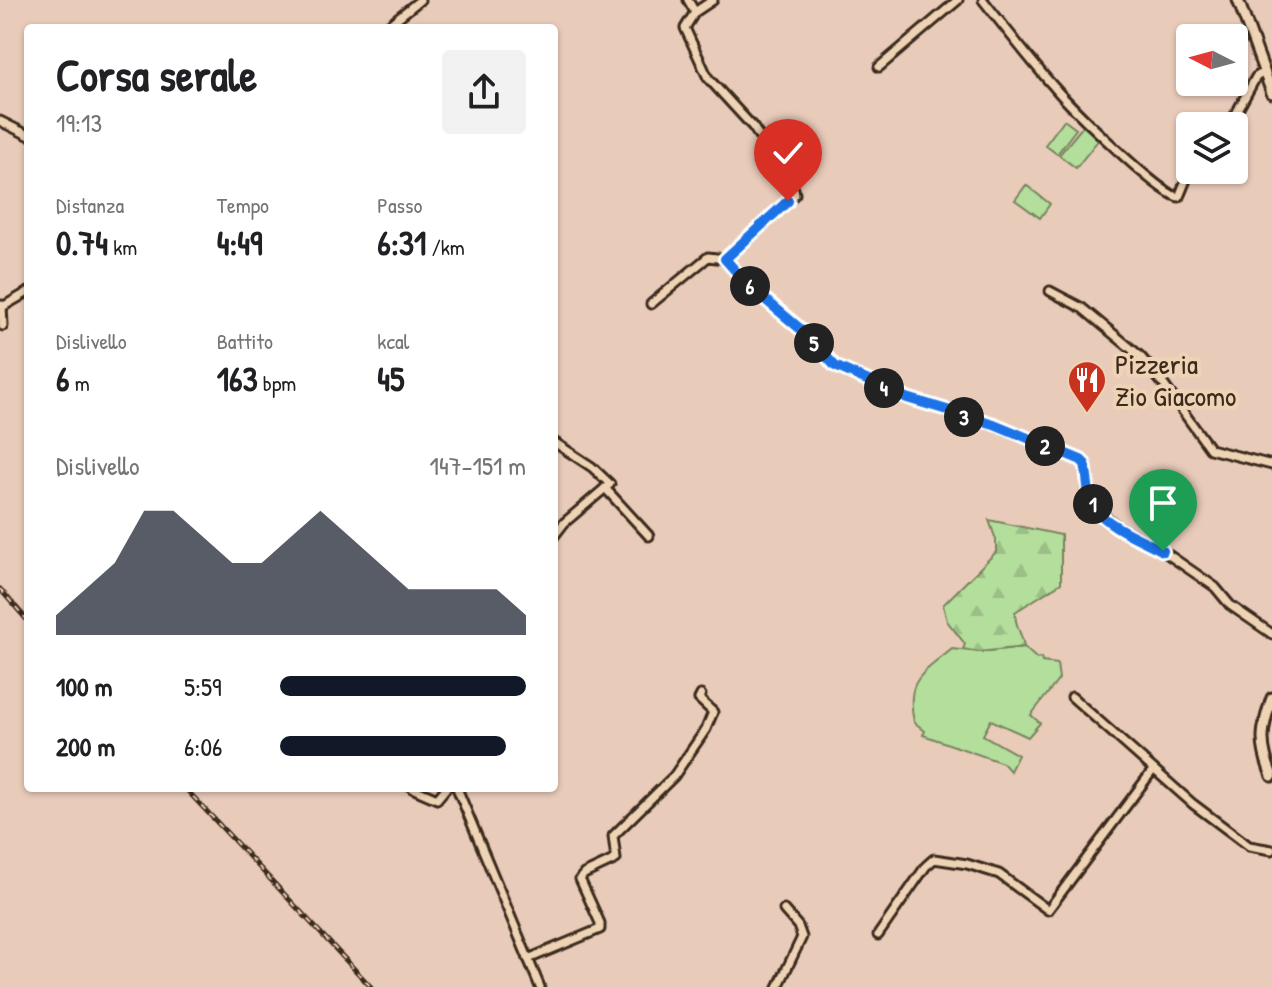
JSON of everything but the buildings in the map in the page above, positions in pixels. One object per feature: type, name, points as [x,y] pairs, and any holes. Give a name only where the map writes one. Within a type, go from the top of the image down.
[{"type":"main road","points":[[1238,0],[1272,93]]},
{"type":"main road","points":[[1272,698],[1262,728],[1261,742],[1272,776]]},
{"type":"street","points":[[390,24],[420,0]]},
{"type":"street","points":[[688,0],[695,12]]},
{"type":"street","points":[[713,0],[695,12],[685,28],[708,78],[753,127],[795,194],[725,259]]},
{"type":"street","points":[[879,67],[958,0]]},
{"type":"street","points":[[983,0],[1071,105],[1171,196],[1179,197],[1184,184]]},
{"type":"street","points":[[1237,112],[1256,77],[1264,72]]},
{"type":"street","points":[[0,121],[24,133]]},
{"type":"street","points":[[651,304],[708,257],[725,259],[748,285],[804,332],[835,366],[907,398],[994,424],[1081,460],[1085,464],[1095,508],[1117,526],[1193,571],[1215,587],[1230,605],[1272,634]]},
{"type":"street","points":[[1050,291],[1082,308],[1140,356],[1210,449],[1272,465]]},
{"type":"street","points":[[3,326],[2,305],[24,294]]},
{"type":"street","points":[[558,445],[592,467],[610,484],[558,531]]},
{"type":"street","points":[[605,488],[649,536]]},
{"type":"street","points":[[528,959],[600,929],[580,879],[584,874],[615,860],[613,836],[674,776],[706,729],[713,712],[699,699],[701,695]]},
{"type":"street","points":[[1072,697],[1193,804],[1249,846],[1272,850]]},
{"type":"street","points":[[878,935],[934,859],[967,864],[999,874],[1048,910],[1153,770]]},
{"type":"street","points":[[420,792],[433,799],[444,792]]},
{"type":"street","points":[[459,792],[540,987]]},
{"type":"street","points":[[778,987],[802,937],[798,926],[784,910]]},
{"type":"green space","points":[[1064,120],[1076,129],[1057,154],[1045,145]]},
{"type":"green space","points":[[1083,126],[1099,139],[1076,168],[1059,155]]},
{"type":"green space","points":[[1026,185],[1050,204],[1040,218],[1015,200]]},
{"type":"green space","points":[[989,520],[1061,535],[1061,583],[1015,612],[1024,647],[979,652],[963,649],[965,644],[947,621],[943,605],[996,552],[996,540]]},
{"type":"green space","points":[[1024,647],[1037,659],[1041,658],[1042,662],[1057,664],[1059,679],[1031,715],[1040,723],[1028,737],[991,720],[983,735],[1018,755],[1010,771],[1003,763],[923,735],[925,731],[914,722],[912,696],[918,679],[932,665],[952,649],[979,652]]},
{"type":"railway","points":[[0,589],[24,616]]},
{"type":"railway","points":[[189,792],[371,987]]},
{"type":"place","name":"Pizzeria Zio Giacomo","points":[[1087,414]]},
{"type":"route","points":[[788,201],[725,259],[748,285],[804,332],[827,359],[835,366],[907,398],[935,409],[994,424],[1081,460],[1085,464],[1095,508],[1117,526],[1163,551]]}]
